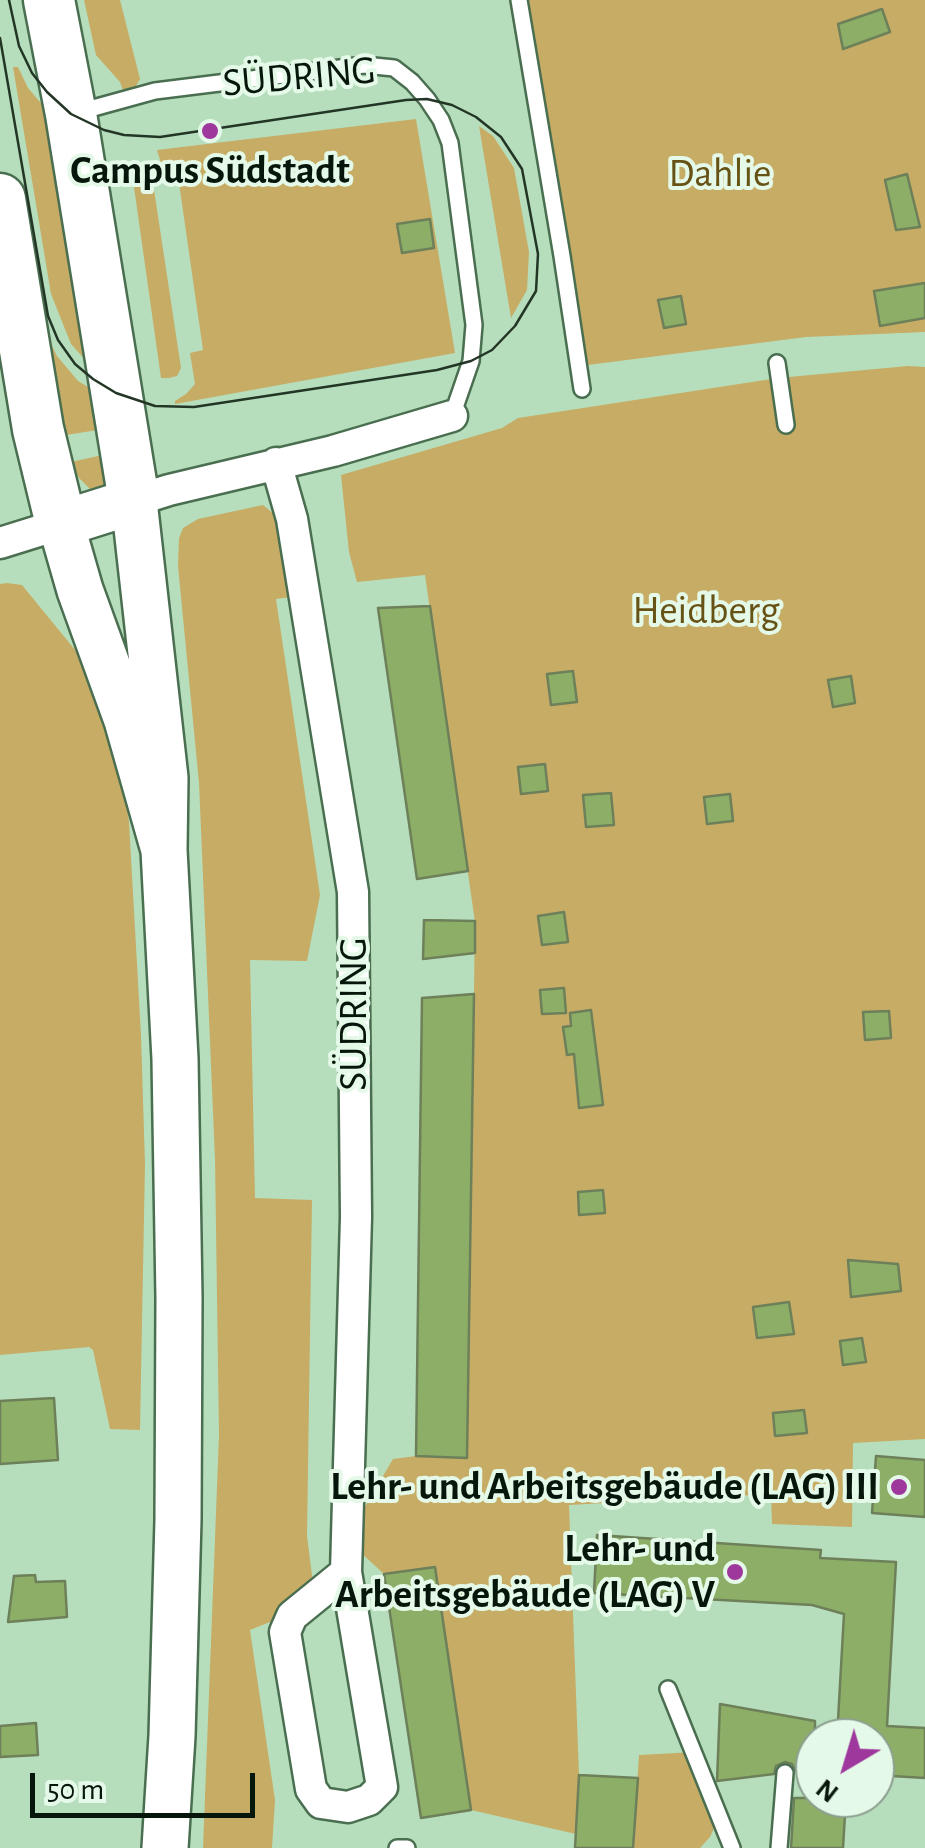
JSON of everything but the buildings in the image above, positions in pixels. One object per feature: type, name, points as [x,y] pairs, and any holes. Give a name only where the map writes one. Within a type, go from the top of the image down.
[{"type":"main road","points":[[49,0],[134,501],[164,778],[179,1298],[178,1520],[166,1848]]},
{"type":"main road","points":[[0,199],[38,429],[61,524],[80,590],[127,720],[164,850]]},
{"type":"main road","name":"SÜDRING","points":[[61,524],[134,501]]},
{"type":"street","name":"SÜDRING","points":[[134,501],[333,451],[452,416]]},
{"type":"street","name":"SÜDRING","points":[[276,464],[292,519],[353,892],[356,1217],[346,1572],[382,1787],[369,1800],[348,1807],[321,1803],[311,1789],[285,1632],[292,1616],[346,1572]]},
{"type":"street","points":[[0,543],[61,524]]},
{"type":"lane","points":[[518,0],[582,389]]},
{"type":"lane","name":"SÜDRING","points":[[71,114],[156,92],[364,64],[394,68],[412,82],[441,120],[450,143],[474,325],[471,362],[452,416]]},
{"type":"lane","points":[[776,362],[786,425]]},
{"type":"lane","points":[[668,1690],[732,1848]]},
{"type":"lane","points":[[780,1848],[785,1773]]},
{"type":"lane","points":[[397,1848],[407,1848]]},
{"type":"green space","points":[[84,0],[120,0],[140,79],[133,91],[124,93],[120,82],[96,55]]},
{"type":"green space","name":"Dahlie","points":[[509,0],[925,0],[925,332],[806,337],[572,367]]},
{"type":"green space","points":[[13,67],[18,67],[40,102],[56,113],[96,372],[71,344],[51,294]]},
{"type":"green space","points":[[416,119],[455,353],[175,404],[195,384],[190,353],[203,350],[177,169],[163,170],[157,150]]},
{"type":"green space","points":[[479,126],[493,136],[514,168],[529,252],[527,290],[511,318]]},
{"type":"green space","points":[[139,171],[153,183],[181,368],[177,376],[169,378],[161,378],[132,173]]},
{"type":"green space","points":[[45,332],[57,356],[78,381],[100,394],[104,429],[66,435],[56,373],[42,342]]},
{"type":"green space","name":"Heidberg","points":[[925,367],[925,1439],[853,1443],[852,1527],[772,1524],[771,1494],[569,1505],[579,1775],[576,1834],[471,1810],[435,1567],[384,1574],[346,1539],[393,1459],[467,1457],[475,922],[425,575],[357,582],[349,552],[341,475],[502,428],[518,418],[778,378]]},
{"type":"green space","points":[[107,454],[108,477],[103,487],[90,489],[71,462]]},
{"type":"green space","points":[[263,505],[280,519],[299,596],[276,599],[320,895],[307,961],[250,960],[255,1198],[312,1200],[307,1536],[313,1583],[275,1620],[250,1630],[275,1800],[272,1848],[203,1848],[219,1435],[215,1159],[199,783],[178,566],[179,538],[183,528],[198,519]]},
{"type":"green space","points":[[0,584],[22,585],[76,651],[90,678],[123,781],[129,822],[145,1164],[140,1430],[110,1429],[93,1350],[89,1347],[0,1355]]},
{"type":"green space","points":[[695,1752],[720,1815],[710,1837],[700,1848],[633,1848],[639,1755]]},
{"type":"tram line","points":[[0,38],[48,316],[58,340],[75,364],[116,393],[155,406],[194,407],[437,370],[471,361],[492,350],[515,326],[536,291],[538,254],[522,169],[501,137],[476,117],[427,99],[160,137],[104,130],[71,114],[32,73],[19,46],[9,0]]},
{"type":"place","name":"Campus Südstadt","points":[[210,131]]},
{"type":"place","name":"Lehr- und Arbeitsgebäude (LAG) III","points":[[899,1487]]},
{"type":"place","name":"Lehr- und Arbeitsgebäude (LAG) V","points":[[735,1572]]}]
